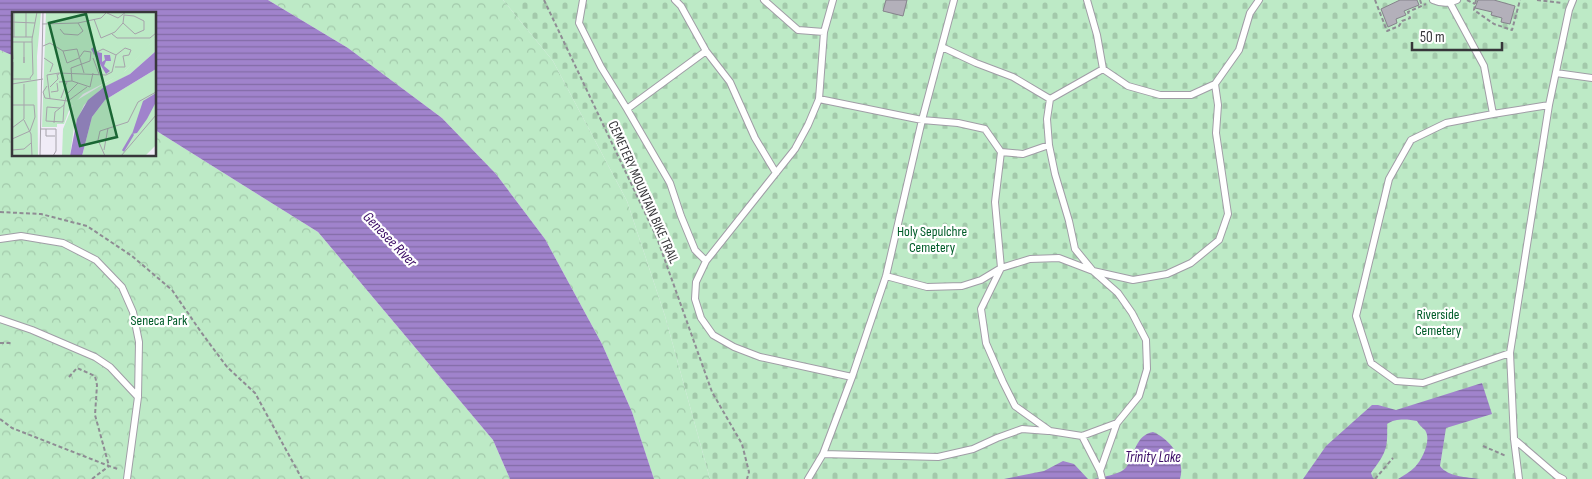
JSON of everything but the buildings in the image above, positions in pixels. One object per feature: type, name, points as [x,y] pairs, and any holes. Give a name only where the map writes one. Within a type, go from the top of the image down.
[{"type":"lane","points":[[583,0],[579,23],[601,67],[670,183],[681,216],[696,250],[706,261]]},
{"type":"lane","points":[[675,0],[681,6],[706,51],[730,82],[755,138],[776,173]]},
{"type":"lane","points":[[764,0],[798,30],[824,32]]},
{"type":"lane","points":[[833,0],[824,32],[819,99],[808,125],[795,149],[706,261],[696,282],[695,300],[701,318],[713,335],[734,347],[760,357],[852,377]]},
{"type":"lane","points":[[808,479],[823,454],[852,377],[886,276],[922,120],[954,0]]},
{"type":"lane","points":[[1087,0],[1097,35],[1103,69],[1128,86],[1160,94],[1191,95],[1216,84],[1239,50],[1250,14],[1259,0]]},
{"type":"lane","points":[[1432,1],[1450,3],[1457,0]]},
{"type":"lane","points":[[1519,479],[1514,439],[1510,353],[1549,105],[1572,2]]},
{"type":"lane","points":[[1450,3],[1484,66],[1493,114]]},
{"type":"lane","points":[[942,47],[1013,77],[1050,98]]},
{"type":"lane","points":[[627,109],[706,51]]},
{"type":"lane","points":[[1050,98],[1103,69]]},
{"type":"lane","points":[[1556,73],[1592,78]]},
{"type":"lane","points":[[886,276],[927,287],[962,286],[981,280],[1001,268],[1030,259],[1060,258],[1093,271],[1133,280],[1167,274],[1190,263],[1219,240],[1228,214],[1216,133],[1218,105],[1216,84]]},
{"type":"lane","points":[[1050,98],[1047,119],[1048,145],[1075,249],[1093,271],[1118,293],[1132,313],[1146,340],[1146,369],[1139,396],[1117,423],[1100,471]]},
{"type":"lane","points":[[819,99],[922,120],[958,123],[984,129],[1001,152],[994,202],[1001,268],[981,309],[986,343],[1002,382],[1015,406],[1050,431]]},
{"type":"lane","points":[[1510,353],[1423,383],[1396,381],[1371,363],[1356,316],[1389,178],[1412,140],[1446,123],[1549,105]]},
{"type":"lane","points":[[1001,152],[1023,154],[1048,145]]},
{"type":"lane","points":[[0,238],[21,236],[63,243],[96,260],[122,287],[132,312],[139,342],[138,397],[127,475]]},
{"type":"lane","points":[[0,319],[32,330],[95,358],[110,367],[138,397]]},
{"type":"lane","points":[[823,454],[938,457],[972,449],[1022,429],[1082,436],[1117,423]]},
{"type":"lane","points":[[1082,436],[1100,471],[1102,479]]},
{"type":"lane","points":[[1514,439],[1557,478]]},
{"type":"path","name":"CEMETERY MOUNTAIN BIKE TRAIL","points":[[544,0],[657,238],[712,392],[742,444],[749,472],[747,479]]},
{"type":"path","points":[[1375,0],[1387,31],[1399,26],[1402,21],[1410,18],[1408,12],[1432,1]]},
{"type":"path","points":[[1420,0],[1422,6]]},
{"type":"path","points":[[1467,0],[1475,4]]},
{"type":"path","points":[[1476,0],[1474,10],[1494,24],[1512,30],[1520,0]]},
{"type":"path","points":[[1537,0],[1572,2]]},
{"type":"path","points":[[0,212],[42,214],[87,226],[132,256],[172,290],[227,367],[255,393],[302,479]]},
{"type":"path","points":[[0,343],[13,343]]},
{"type":"path","points":[[69,377],[77,368],[94,376],[97,385],[95,415],[109,466]]},
{"type":"path","points":[[0,419],[12,428],[109,466],[127,475]]},
{"type":"path","points":[[1483,446],[1517,460]]},
{"type":"path","points":[[1375,479],[1393,458]]},
{"type":"path","points":[[92,479],[109,466]]},
{"type":"green space","points":[[268,0],[503,0],[553,61],[627,201],[665,316],[710,479],[654,479],[632,412],[602,344],[545,239],[496,174],[442,118],[348,48]]},
{"type":"green space","name":"Holy Sepulchre Cemetery","points":[[503,0],[1592,0],[1592,479],[710,479],[665,316],[627,201],[553,61]]},
{"type":"green space","name":"Seneca Park","points":[[0,50],[12,55],[12,156],[156,156],[156,131],[318,232],[493,440],[510,479],[0,479]]},
{"type":"water","name":"Genesee River","points":[[0,0],[268,0],[348,48],[442,118],[496,174],[545,239],[602,344],[632,412],[654,479],[510,479],[493,440],[318,232],[156,131],[156,12],[12,12],[12,55],[0,50]]},
{"type":"water","points":[[1482,383],[1492,414],[1446,428],[1440,466],[1443,470],[1453,474],[1480,479],[1398,479],[1418,464],[1427,444],[1425,430],[1417,421],[1406,419],[1387,424],[1385,450],[1371,473],[1375,479],[1303,479],[1326,446],[1372,405],[1396,410]]},
{"type":"water","name":"Trinity Lake","points":[[1153,432],[1171,445],[1175,451],[1181,465],[1180,479],[1094,479],[1112,475],[1125,469],[1139,441],[1147,434]]},
{"type":"water","name":"Trinity Lake","points":[[1063,461],[1074,464],[1088,479],[1004,479],[1044,471]]},
{"type":"park label","name":"Riverside Cemetery","points":[[1438,322]]}]
